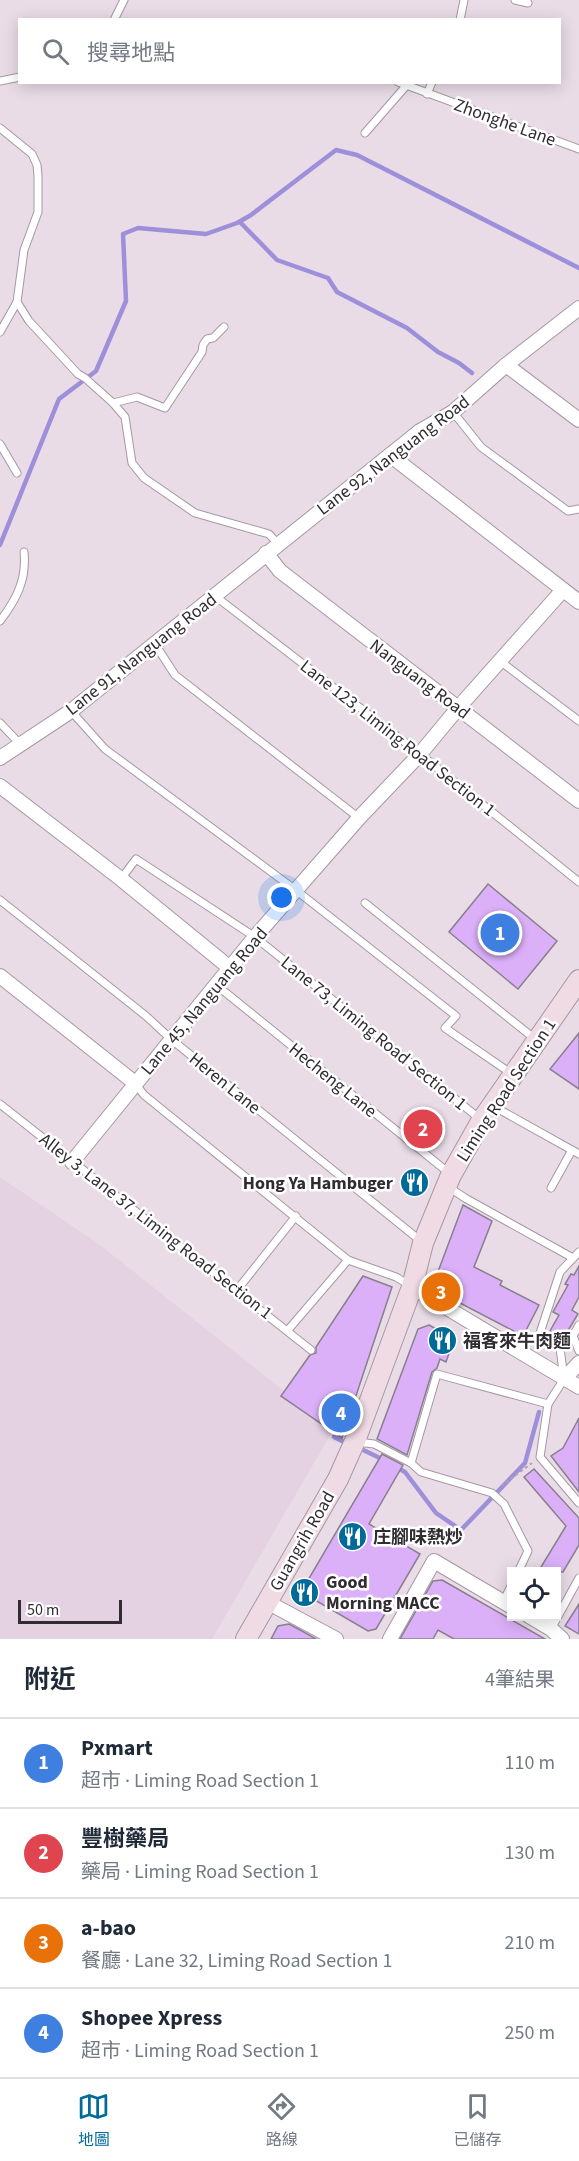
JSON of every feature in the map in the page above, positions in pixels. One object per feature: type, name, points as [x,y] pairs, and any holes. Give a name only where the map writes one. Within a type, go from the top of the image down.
[{"type":"main road","name":"Liming Road Section 1","points":[[353,1441],[412,1287],[423,1243],[449,1181],[488,1113],[537,1041],[576,992]]},
{"type":"main road","name":"Guangrih Road","points":[[246,1639],[338,1479],[353,1441]]},
{"type":"street","name":"Lane 92, Nanguang Road","points":[[278,544],[420,431],[453,412],[506,365],[579,308]]},
{"type":"street","points":[[506,365],[579,420]]},
{"type":"street","points":[[390,455],[579,602]]},
{"type":"street","name":"Lane 91, Nanguang Road","points":[[0,758],[71,711],[278,544]]},
{"type":"street","name":"Nanguang Road","points":[[266,553],[280,571],[579,801]]},
{"type":"street","name":"Lane 45, Nanguang Road","points":[[72,1162],[255,937],[359,818],[420,754],[563,590]]},
{"type":"street","points":[[0,786],[121,879],[230,968]]},
{"type":"street","points":[[0,976],[135,1083]]},
{"type":"street","points":[[412,1287],[579,1388]]},
{"type":"street","points":[[564,1379],[579,1363]]},
{"type":"street","points":[[390,1639],[434,1561],[507,1604]]},
{"type":"street","points":[[267,1602],[336,1639]]},
{"type":"street","points":[[536,1621],[559,1635]]},
{"type":"lane","points":[[115,18],[124,0]]},
{"type":"lane","points":[[460,18],[465,0]]},
{"type":"lane","points":[[515,0],[528,3]]},
{"type":"lane","points":[[0,81],[18,77]]},
{"type":"lane","name":"Zhonghe Lane","points":[[402,84],[579,149]]},
{"type":"lane","points":[[427,94],[431,84]]},
{"type":"lane","points":[[365,133],[406,86]]},
{"type":"lane","points":[[0,128],[32,154],[37,165],[38,176],[38,212],[24,249],[17,302],[0,332]]},
{"type":"lane","points":[[17,302],[29,321],[78,374],[113,403],[125,417],[132,463],[144,478],[195,513],[269,534],[278,544]]},
{"type":"lane","points":[[113,403],[137,397],[165,408],[202,352],[207,339],[213,338],[224,327]]},
{"type":"lane","points":[[453,412],[481,447],[568,511],[579,509]]},
{"type":"lane","points":[[0,444],[17,473]]},
{"type":"lane","points":[[0,621],[16,598],[22,582],[26,566],[24,552]]},
{"type":"lane","name":"Lane 123, Liming Road Section 1","points":[[215,596],[420,754],[579,882]]},
{"type":"lane","points":[[155,644],[175,675],[359,818]]},
{"type":"lane","points":[[500,661],[579,721]]},
{"type":"lane","points":[[71,711],[105,749],[297,891],[456,1016],[445,1028],[514,1075]]},
{"type":"lane","points":[[0,723],[20,744]]},
{"type":"lane","name":"Lane 73, Liming Road Section 1","points":[[121,879],[136,859],[255,937],[488,1113],[575,1152]]},
{"type":"lane","name":"Heren Lane","points":[[0,900],[146,1016],[172,1040],[423,1243]]},
{"type":"lane","points":[[365,903],[537,1041]]},
{"type":"lane","name":"Hecheng Lane","points":[[215,984],[449,1181],[465,1198],[576,1255]]},
{"type":"lane","points":[[135,1083],[144,1095],[348,1260],[396,1277],[412,1287]]},
{"type":"lane","name":"Alley 3, Lane 37, Liming Road Section 1","points":[[0,1104],[311,1350]]},
{"type":"lane","points":[[551,1188],[575,1152]]},
{"type":"lane","points":[[237,1290],[296,1216]]},
{"type":"lane","points":[[576,1255],[560,1272],[539,1336],[560,1348],[564,1379],[548,1404],[540,1457],[579,1503]]},
{"type":"lane","points":[[288,1330],[348,1260]]},
{"type":"lane","points":[[579,1325],[573,1336],[579,1351]]},
{"type":"lane","points":[[411,1464],[437,1374],[548,1404]]},
{"type":"lane","points":[[353,1441],[374,1444],[421,1472],[492,1492],[504,1504],[528,1551],[520,1567]]},
{"type":"lane","points":[[559,1635],[579,1578]]},
{"type":"path","points":[[492,1492],[540,1457]]},
{"type":"shaded area","points":[[0,1177],[100,1245],[333,1430],[212,1639],[0,1639]]},
{"type":"building","points":[[488,884],[557,941],[518,989],[449,932]]},
{"type":"building","points":[[579,1033],[579,1089],[550,1069]]},
{"type":"building","points":[[463,1205],[492,1221],[474,1267],[502,1281],[500,1285],[539,1305],[523,1336],[437,1291],[436,1277]]},
{"type":"building","points":[[579,1266],[579,1297],[572,1310],[578,1314],[563,1339],[550,1331],[559,1315],[553,1312],[568,1285],[565,1284]]},
{"type":"building","points":[[363,1276],[392,1287],[342,1438],[281,1396],[310,1355],[316,1353],[316,1347]]},
{"type":"building","points":[[429,1325],[454,1339],[446,1362],[440,1359],[437,1368],[432,1372],[407,1455],[377,1439],[418,1329]]},
{"type":"building","points":[[579,1418],[579,1492],[551,1456],[563,1448]]},
{"type":"building","points":[[382,1454],[403,1465],[369,1524],[420,1554],[376,1629],[368,1631],[301,1592]]},
{"type":"building","points":[[534,1469],[579,1518],[579,1545],[563,1572],[561,1572],[561,1567],[541,1567],[566,1526],[524,1477]]},
{"type":"building","points":[[442,1580],[507,1617],[507,1621],[514,1621],[545,1639],[454,1639],[438,1630],[433,1639],[400,1639],[433,1581]]},
{"type":"building","points":[[579,1604],[579,1634],[565,1626]]},
{"type":"building","points":[[289,1624],[316,1639],[271,1639],[278,1626]]},
{"type":"waterway","points":[[0,545],[59,399],[96,371],[126,301],[123,234],[138,228],[206,234],[237,223],[251,215],[336,150],[357,155],[579,268]]},
{"type":"waterway","points":[[240,222],[277,260],[328,278],[337,292],[407,328],[438,352],[472,373]]},
{"type":"waterway","points":[[396,1467],[405,1472],[436,1513],[461,1530],[525,1463],[539,1412]]},
{"type":"waterway","points":[[334,1437],[348,1444]]},
{"type":"waterway","points":[[359,1448],[384,1460]]},
{"type":"place","name":"Pxmart","points":[[500,933]]},
{"type":"place","name":"豐樹藥局","points":[[423,1129]]},
{"type":"place","name":"Hong Ya Hambuger","points":[[414,1183]]},
{"type":"place","name":"a-bao","points":[[441,1292]]},
{"type":"place","name":"福客來牛肉麵","points":[[442,1341]]},
{"type":"place","name":"Shopee Xpress","points":[[341,1413]]},
{"type":"place","name":"庄腳味熱炒","points":[[352,1537]]},
{"type":"place","name":"Good Morning MACC","points":[[305,1592]]}]
